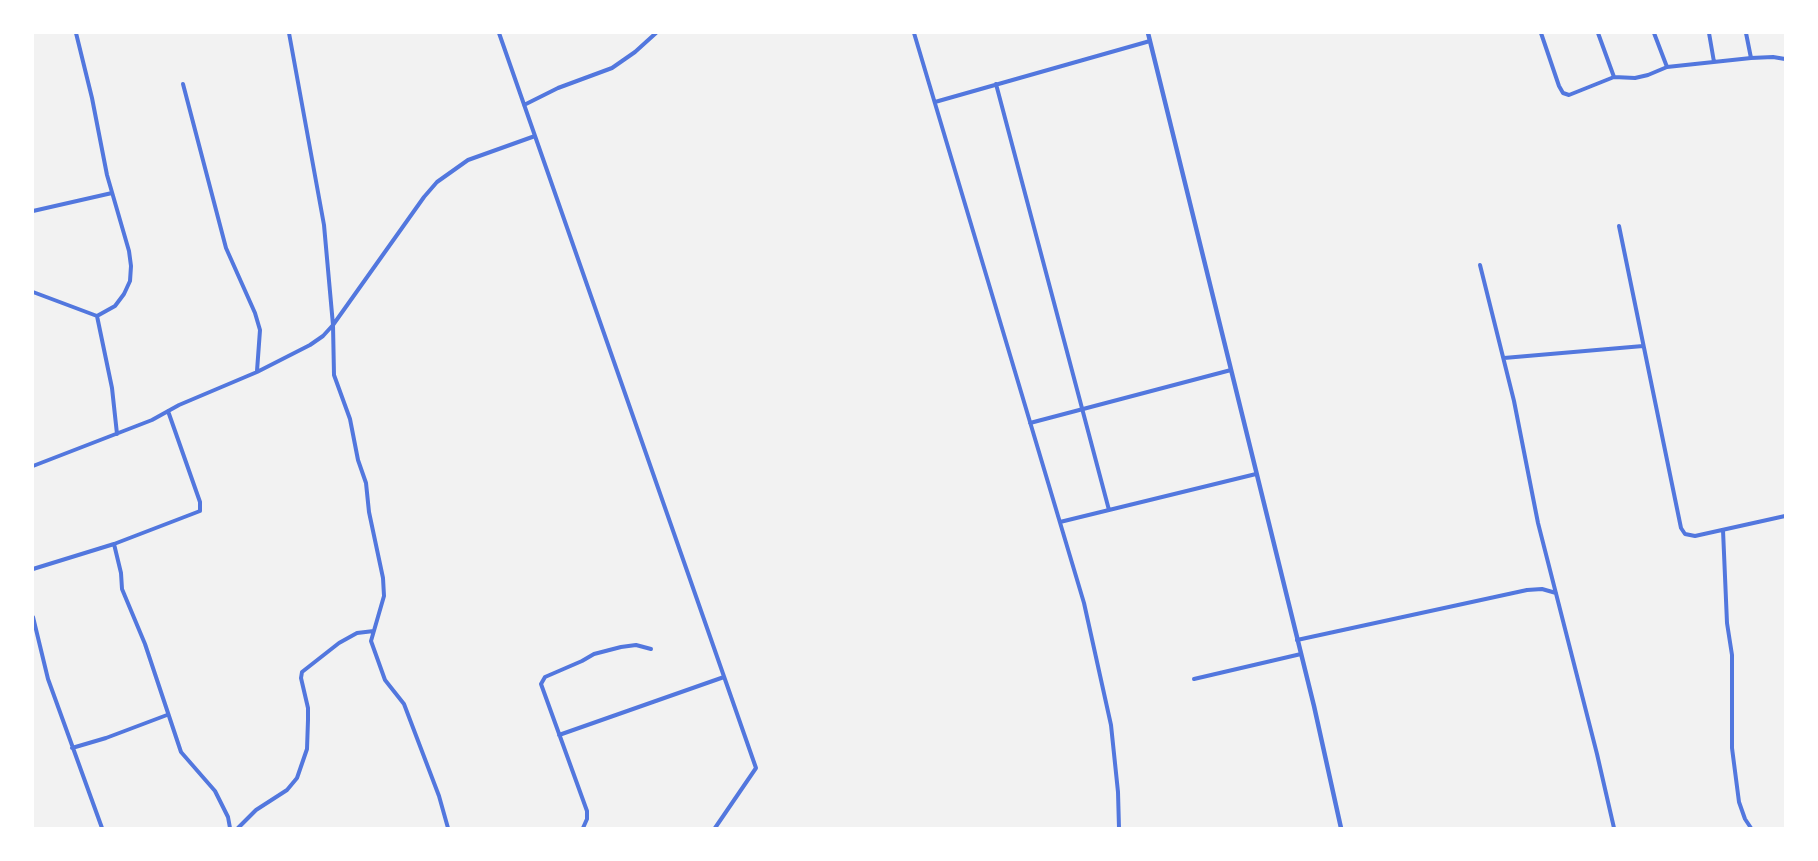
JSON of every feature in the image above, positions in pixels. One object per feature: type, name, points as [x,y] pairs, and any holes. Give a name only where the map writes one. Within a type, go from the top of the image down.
[{"type":"street","points":[[33,292],[97,316],[115,306],[130,281],[129,251],[112,193],[76,33]]},
{"type":"street","points":[[289,33],[324,225],[333,325],[334,375],[350,419],[358,460],[366,483],[369,512],[382,578],[384,596],[371,641],[385,680],[404,704],[439,796],[447,828]]},
{"type":"street","points":[[499,33],[756,768],[715,828]]},
{"type":"street","points":[[524,105],[558,88],[612,68],[656,33]]},
{"type":"street","points":[[914,33],[1084,603],[1112,725],[1119,792],[1119,828]]},
{"type":"street","points":[[1148,33],[1301,654],[1341,828]]},
{"type":"street","points":[[1541,33],[1563,93],[1569,95],[1614,77],[1635,78],[1667,67],[1751,58],[1785,59]]},
{"type":"street","points":[[1598,33],[1614,77]]},
{"type":"street","points":[[1654,33],[1667,67]]},
{"type":"street","points":[[1709,33],[1714,62]]},
{"type":"street","points":[[1746,33],[1751,58]]},
{"type":"street","points":[[934,102],[1149,41]]},
{"type":"street","points":[[183,84],[223,239],[260,330],[257,372]]},
{"type":"street","points":[[996,84],[1109,510]]},
{"type":"street","points":[[33,466],[152,420],[179,405],[257,372],[310,345],[333,325],[424,196],[437,182],[468,160],[535,136]]},
{"type":"street","points":[[33,211],[112,193]]},
{"type":"street","points":[[1619,226],[1681,528],[1685,534],[1692,536],[1785,516]]},
{"type":"street","points":[[1479,265],[1517,412],[1538,523],[1614,828]]},
{"type":"street","points":[[97,316],[112,388],[117,434]]},
{"type":"street","points":[[1504,358],[1643,346]]},
{"type":"street","points":[[1030,423],[1231,370]]},
{"type":"street","points":[[33,569],[114,544],[200,511],[200,502],[168,411]]},
{"type":"street","points":[[1060,522],[1256,474]]},
{"type":"street","points":[[1724,530],[1726,623],[1731,647],[1732,748],[1739,802],[1751,828]]},
{"type":"street","points":[[114,544],[121,573],[122,589],[145,644],[181,752],[215,791],[228,817],[230,828]]},
{"type":"street","points":[[1297,640],[1527,590],[1557,593]]},
{"type":"street","points":[[33,617],[48,679],[102,828]]},
{"type":"street","points":[[238,828],[256,810],[287,790],[297,778],[307,749],[308,708],[301,678],[302,672],[357,633],[374,631]]},
{"type":"street","points":[[583,828],[587,819],[587,811],[541,684],[545,677],[594,654],[621,646],[636,645],[651,650]]},
{"type":"street","points":[[1194,679],[1301,654]]},
{"type":"street","points":[[560,735],[724,677]]},
{"type":"street","points":[[72,748],[167,715]]}]
